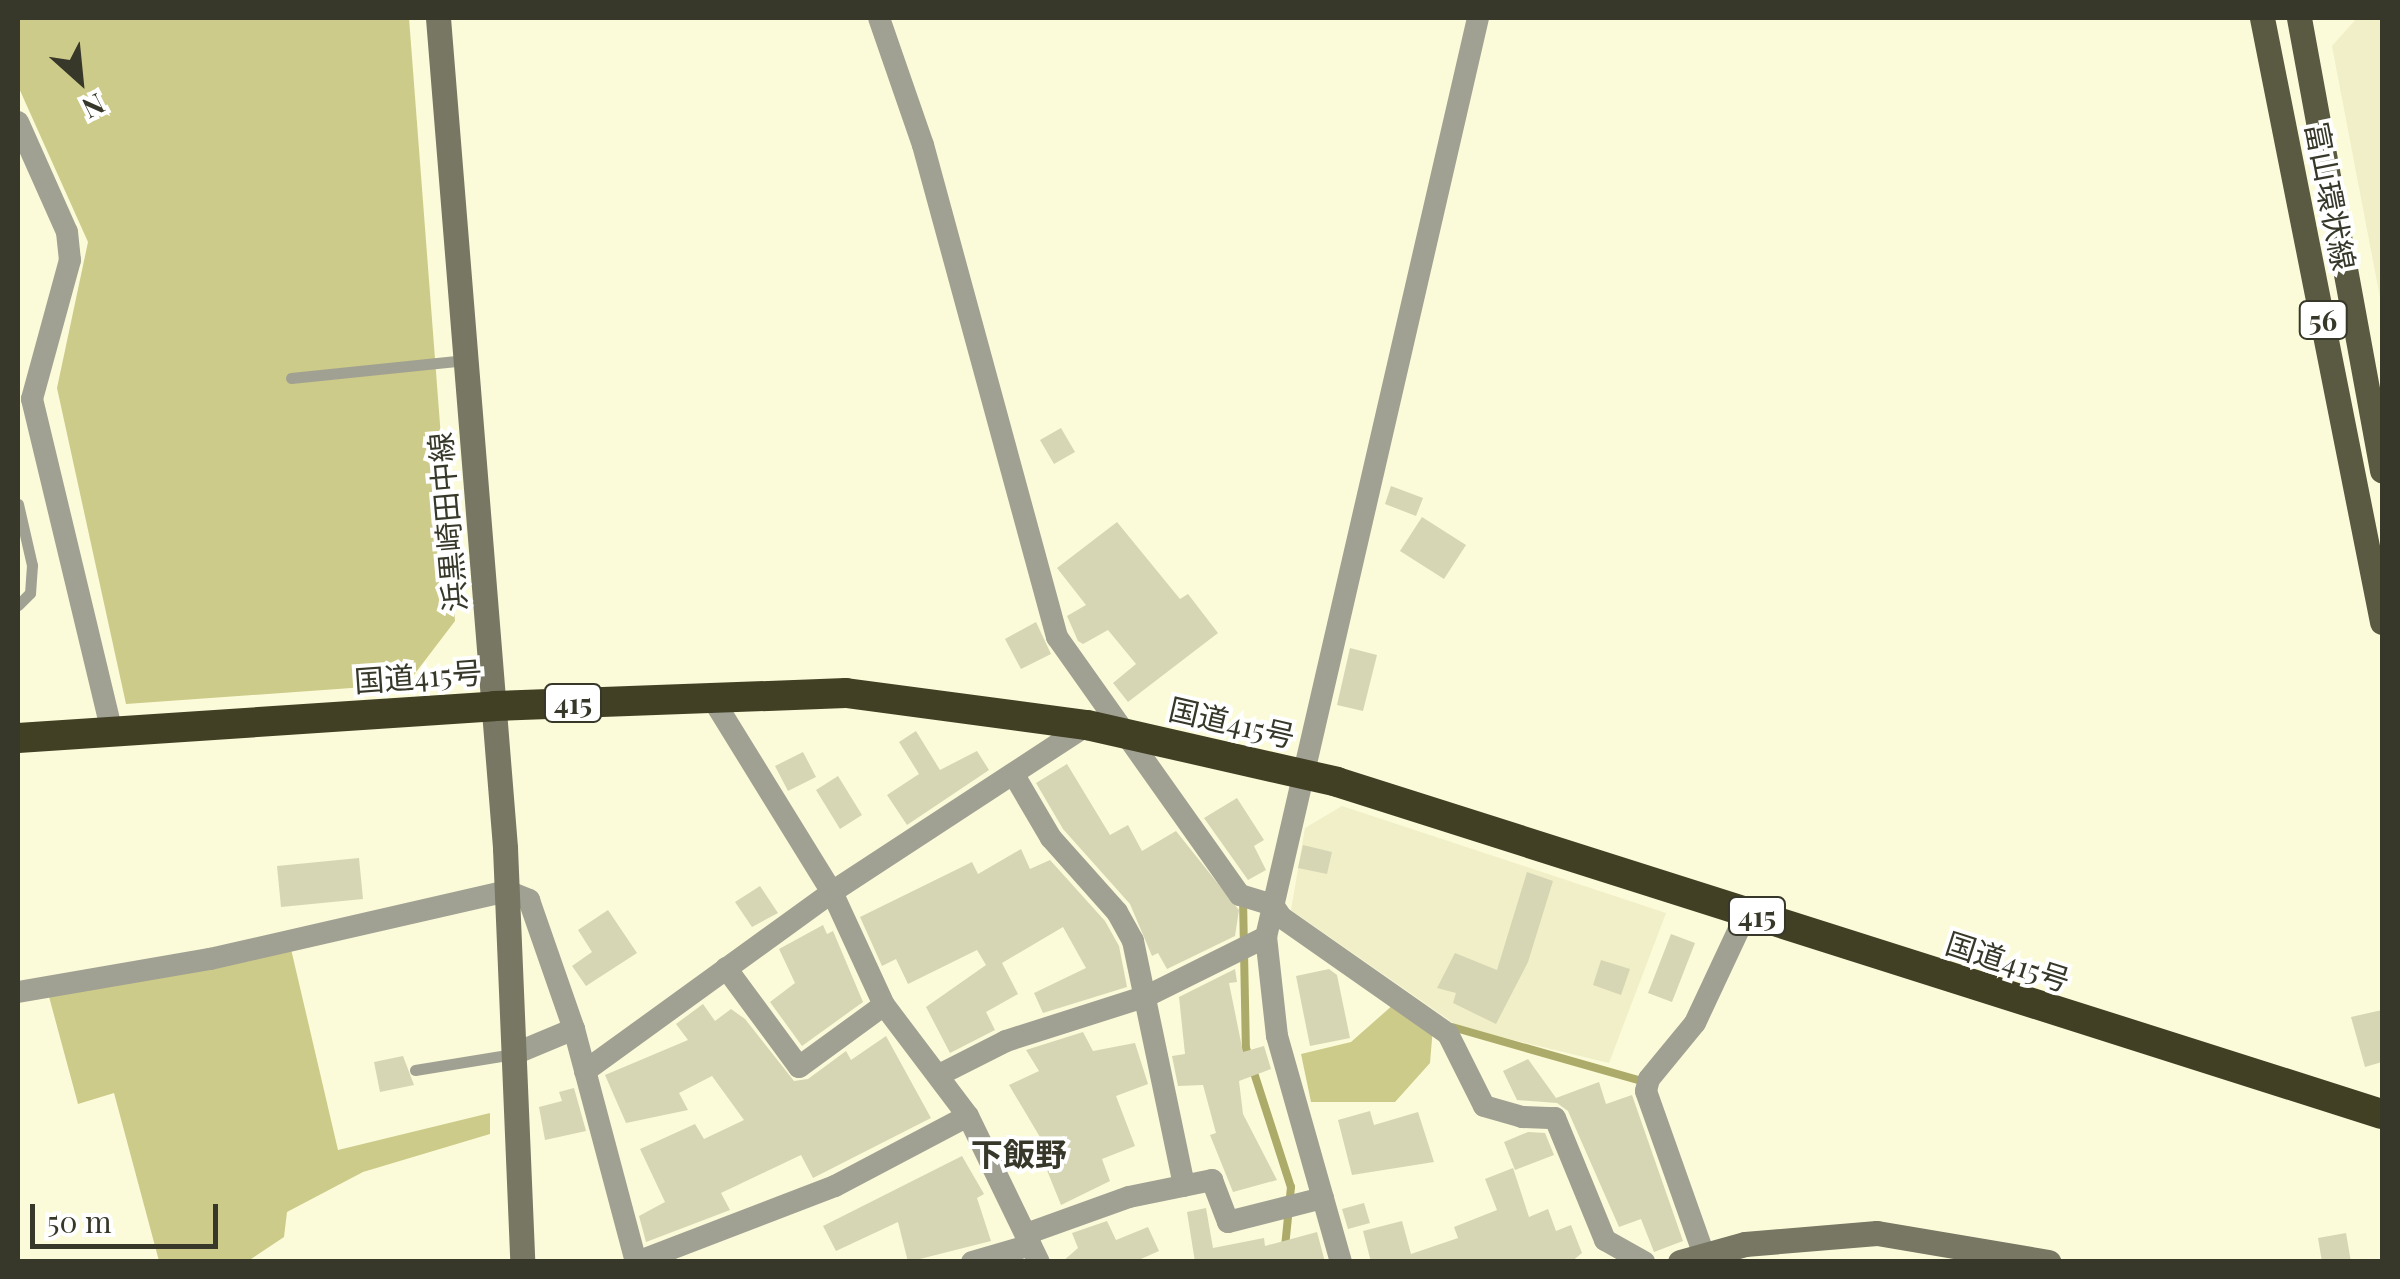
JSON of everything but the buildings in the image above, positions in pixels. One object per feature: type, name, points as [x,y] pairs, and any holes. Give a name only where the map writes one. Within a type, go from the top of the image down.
[{"type":"highway","name":"国道415号","points":[[18,738],[494,706],[846,693],[1087,725],[1300,773],[2382,1114]]},
{"type":"main road","name":"浜黒崎田中線","points":[[438,18],[507,891],[522,1262]]},
{"type":"main road","name":"富山環状線","points":[[2262,18],[2373,519],[2382,622]]},
{"type":"main road","name":"富山環状線","points":[[2300,18],[2374,380],[2382,470]]},
{"type":"main road","points":[[1692,1258],[1804,1237],[1877,1233],[2048,1262]]},
{"type":"street","points":[[879,18],[923,145],[1042,602],[1057,637],[1240,895],[1273,905],[1281,917],[1448,1034],[1484,1106],[1522,1118],[1555,1118],[1605,1240],[1644,1262]]},
{"type":"street","points":[[1341,1262],[1277,1036],[1266,937],[1300,773],[1478,18]]},
{"type":"street","points":[[18,122],[66,232],[70,260],[32,400],[112,731]]},
{"type":"street","points":[[712,698],[832,892],[884,1005],[968,1116],[1032,1247]]},
{"type":"street","points":[[585,1071],[832,892],[1087,725]]},
{"type":"street","points":[[1014,775],[1051,838],[1117,912],[1147,996],[1184,1186]]},
{"type":"street","points":[[18,992],[210,959],[507,891],[530,900],[574,1029],[636,1262],[835,1186],[968,1116]]},
{"type":"street","points":[[1692,1258],[1646,1091],[1649,1078],[1695,1022],[1747,912]]},
{"type":"street","points":[[940,1075],[1006,1041],[1147,996],[1266,937]]},
{"type":"street","points":[[726,968],[799,1067],[884,1005]]},
{"type":"street","points":[[514,1054],[574,1029]]},
{"type":"street","points":[[972,1262],[1032,1247],[1129,1197],[1212,1180],[1228,1222],[1323,1198]]},
{"type":"lane","points":[[291,378],[466,360]]},
{"type":"lane","points":[[18,504],[32,565],[30,593],[18,605]]},
{"type":"lane","points":[[415,1070],[514,1054]]},
{"type":"shaded area","points":[[18,18],[409,18],[455,621],[407,684],[126,704],[57,388],[88,242],[18,86]]},
{"type":"shaded area","points":[[2357,18],[2382,18],[2382,308],[2332,46]]},
{"type":"shaded area","points":[[1342,806],[1666,913],[1609,1063],[1459,1027],[1291,910],[1305,828]]},
{"type":"shaded area","points":[[291,949],[338,1150],[490,1113],[490,1134],[363,1172],[287,1212],[284,1237],[248,1261],[159,1261],[114,1093],[78,1104],[48,993]]},
{"type":"shaded area","points":[[1394,1004],[1433,1027],[1430,1063],[1395,1102],[1311,1102],[1301,1054],[1351,1042]]},
{"type":"waterway","points":[[1243,898],[1246,1048],[1291,1187],[1285,1247]]},
{"type":"waterway","points":[[1452,1027],[1638,1080]]},
{"type":"district","name":"下飯野","points":[[1019,1153]]}]
